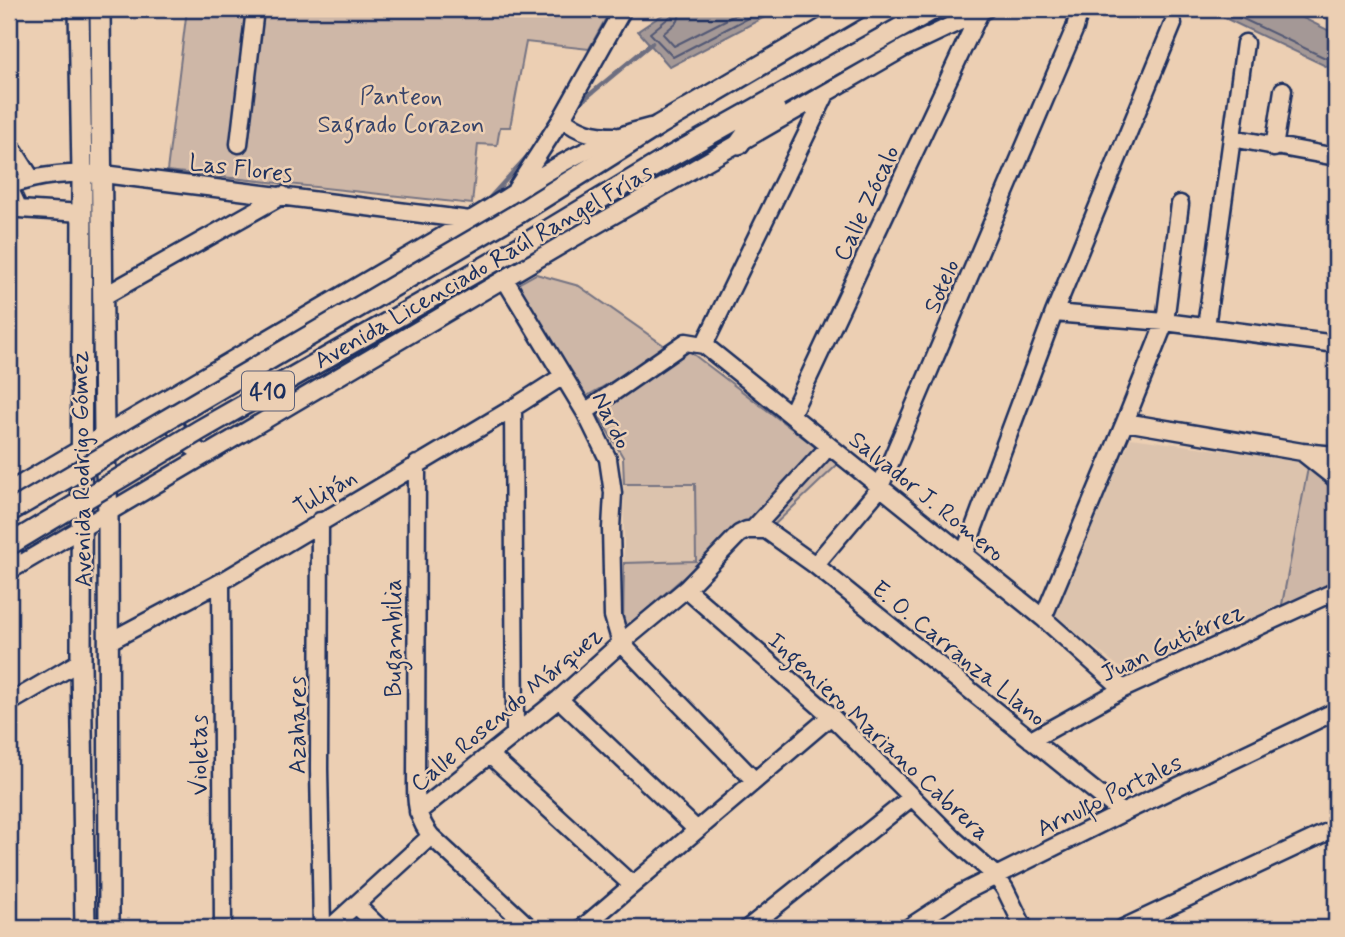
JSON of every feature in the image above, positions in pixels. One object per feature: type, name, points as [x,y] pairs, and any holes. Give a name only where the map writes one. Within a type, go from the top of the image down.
[{"type":"main road","name":"Avenida Rodrigo Gómez","points":[[79,9],[82,173],[81,661],[85,928]]},
{"type":"main road","name":"Avenida Rodrigo Gómez","points":[[100,9],[104,435],[108,510],[109,928]]},
{"type":"main road","name":"410","points":[[9,512],[516,203],[659,125],[857,9]]},
{"type":"main road","name":"410","points":[[9,545],[200,430],[530,241],[666,159],[934,9]]},
{"type":"main road","points":[[739,144],[748,130],[780,105],[797,85]]},
{"type":"street","points":[[239,144],[255,9]]},
{"type":"street","points":[[516,203],[623,9]]},
{"type":"street","name":"Avenida Licenciado Raúl Rangel Frías","points":[[10,570],[504,278],[906,47],[983,9]]},
{"type":"street","name":"Calle Zócalo","points":[[791,415],[983,9]]},
{"type":"street","name":"Sotelo","points":[[815,565],[879,489],[1075,28],[1078,16],[1076,9]]},
{"type":"street","points":[[964,554],[1054,313],[1173,24]]},
{"type":"street","points":[[1206,327],[1245,43]]},
{"type":"street","points":[[1274,148],[1283,90]]},
{"type":"street","points":[[585,412],[672,350],[686,342],[701,344],[826,94]]},
{"type":"street","points":[[562,118],[581,131],[601,136],[617,136]]},
{"type":"street","name":"Avenida Licenciado Raúl Rangel Frías","points":[[9,491],[470,220],[516,203],[541,175],[617,136],[659,125]]},
{"type":"street","points":[[1232,138],[1336,158]]},
{"type":"street","points":[[9,143],[31,178]]},
{"type":"street","name":"Las Flores","points":[[9,187],[31,178],[82,173],[103,174],[470,220]]},
{"type":"street","points":[[9,187],[19,209],[82,213]]},
{"type":"street","points":[[104,296],[283,195]]},
{"type":"street","points":[[1043,618],[1165,322],[1180,204]]},
{"type":"street","name":"Nardo","points":[[504,278],[585,412],[608,458],[612,475],[614,616],[621,643]]},
{"type":"street","points":[[1054,313],[1165,322],[1336,344]]},
{"type":"street","name":"Salvador J. Romero","points":[[701,344],[1043,618],[1123,690]]},
{"type":"street","name":"Tulipán","points":[[108,642],[221,582],[563,376]]},
{"type":"street","points":[[177,393],[172,403],[174,426],[189,447],[206,455]]},
{"type":"street","points":[[513,408],[515,734]]},
{"type":"street","points":[[1125,422],[1302,452],[1336,455]]},
{"type":"street","points":[[1302,452],[1336,479]]},
{"type":"street","name":"Calle Rosendo Márquez","points":[[530,928],[431,836],[423,826],[418,811],[558,699],[686,589],[739,534],[760,529],[822,454]]},
{"type":"street","name":"Bugambilia","points":[[417,464],[418,811]]},
{"type":"street","name":"Azahares","points":[[320,522],[319,769],[322,928]]},
{"type":"street","points":[[9,529],[13,546],[10,570]]},
{"type":"street","name":"E. O. Carranza Llano","points":[[760,529],[815,565],[1122,813]]},
{"type":"street","name":"Violetas","points":[[221,582],[223,928]]},
{"type":"street","name":"Ingeniero Mariano Cabrera","points":[[686,589],[831,716],[996,876],[1024,928]]},
{"type":"street","name":"Juan Gutiérrez","points":[[1031,740],[1123,690],[1336,591]]},
{"type":"street","points":[[621,643],[754,780]]},
{"type":"street","points":[[9,703],[81,661]]},
{"type":"street","points":[[558,699],[697,830]]},
{"type":"street","name":"Arnulfo Portales","points":[[908,928],[939,906],[996,876],[1336,711]]},
{"type":"street","points":[[582,928],[831,716]]},
{"type":"street","points":[[490,755],[632,885]]},
{"type":"street","points":[[748,928],[912,797]]},
{"type":"street","points":[[1123,928],[1336,828]]},
{"type":"street","points":[[330,928],[351,915],[431,836]]},
{"type":"street","points":[[351,915],[380,928]]},
{"type":"shaded area","points":[[1131,438],[1300,461],[1308,468],[1280,615],[1132,677],[1053,615]]},
{"type":"shaded area","points":[[624,484],[695,484],[696,561],[624,563]]},
{"type":"green space","name":"Panteon Sagrado Corazon","points":[[187,9],[611,9],[589,49],[526,42],[510,127],[500,127],[497,145],[478,144],[472,204],[167,171]]},
{"type":"green space","points":[[536,274],[579,286],[669,349],[585,397],[518,284]]},
{"type":"green space","points":[[685,348],[838,464],[770,529],[751,519],[623,630],[624,563],[696,561],[695,484],[624,484],[623,457],[597,413],[651,376]]},
{"type":"green space","points":[[1308,468],[1336,488],[1336,585],[1280,615]]},
{"type":"water","points":[[671,9],[780,9],[670,67],[638,31]]},
{"type":"water","points":[[1206,9],[1285,9],[1336,34],[1336,71]]},
{"type":"waterway","points":[[576,106],[652,43]]},
{"type":"waterway","points":[[485,203],[533,150]]}]
